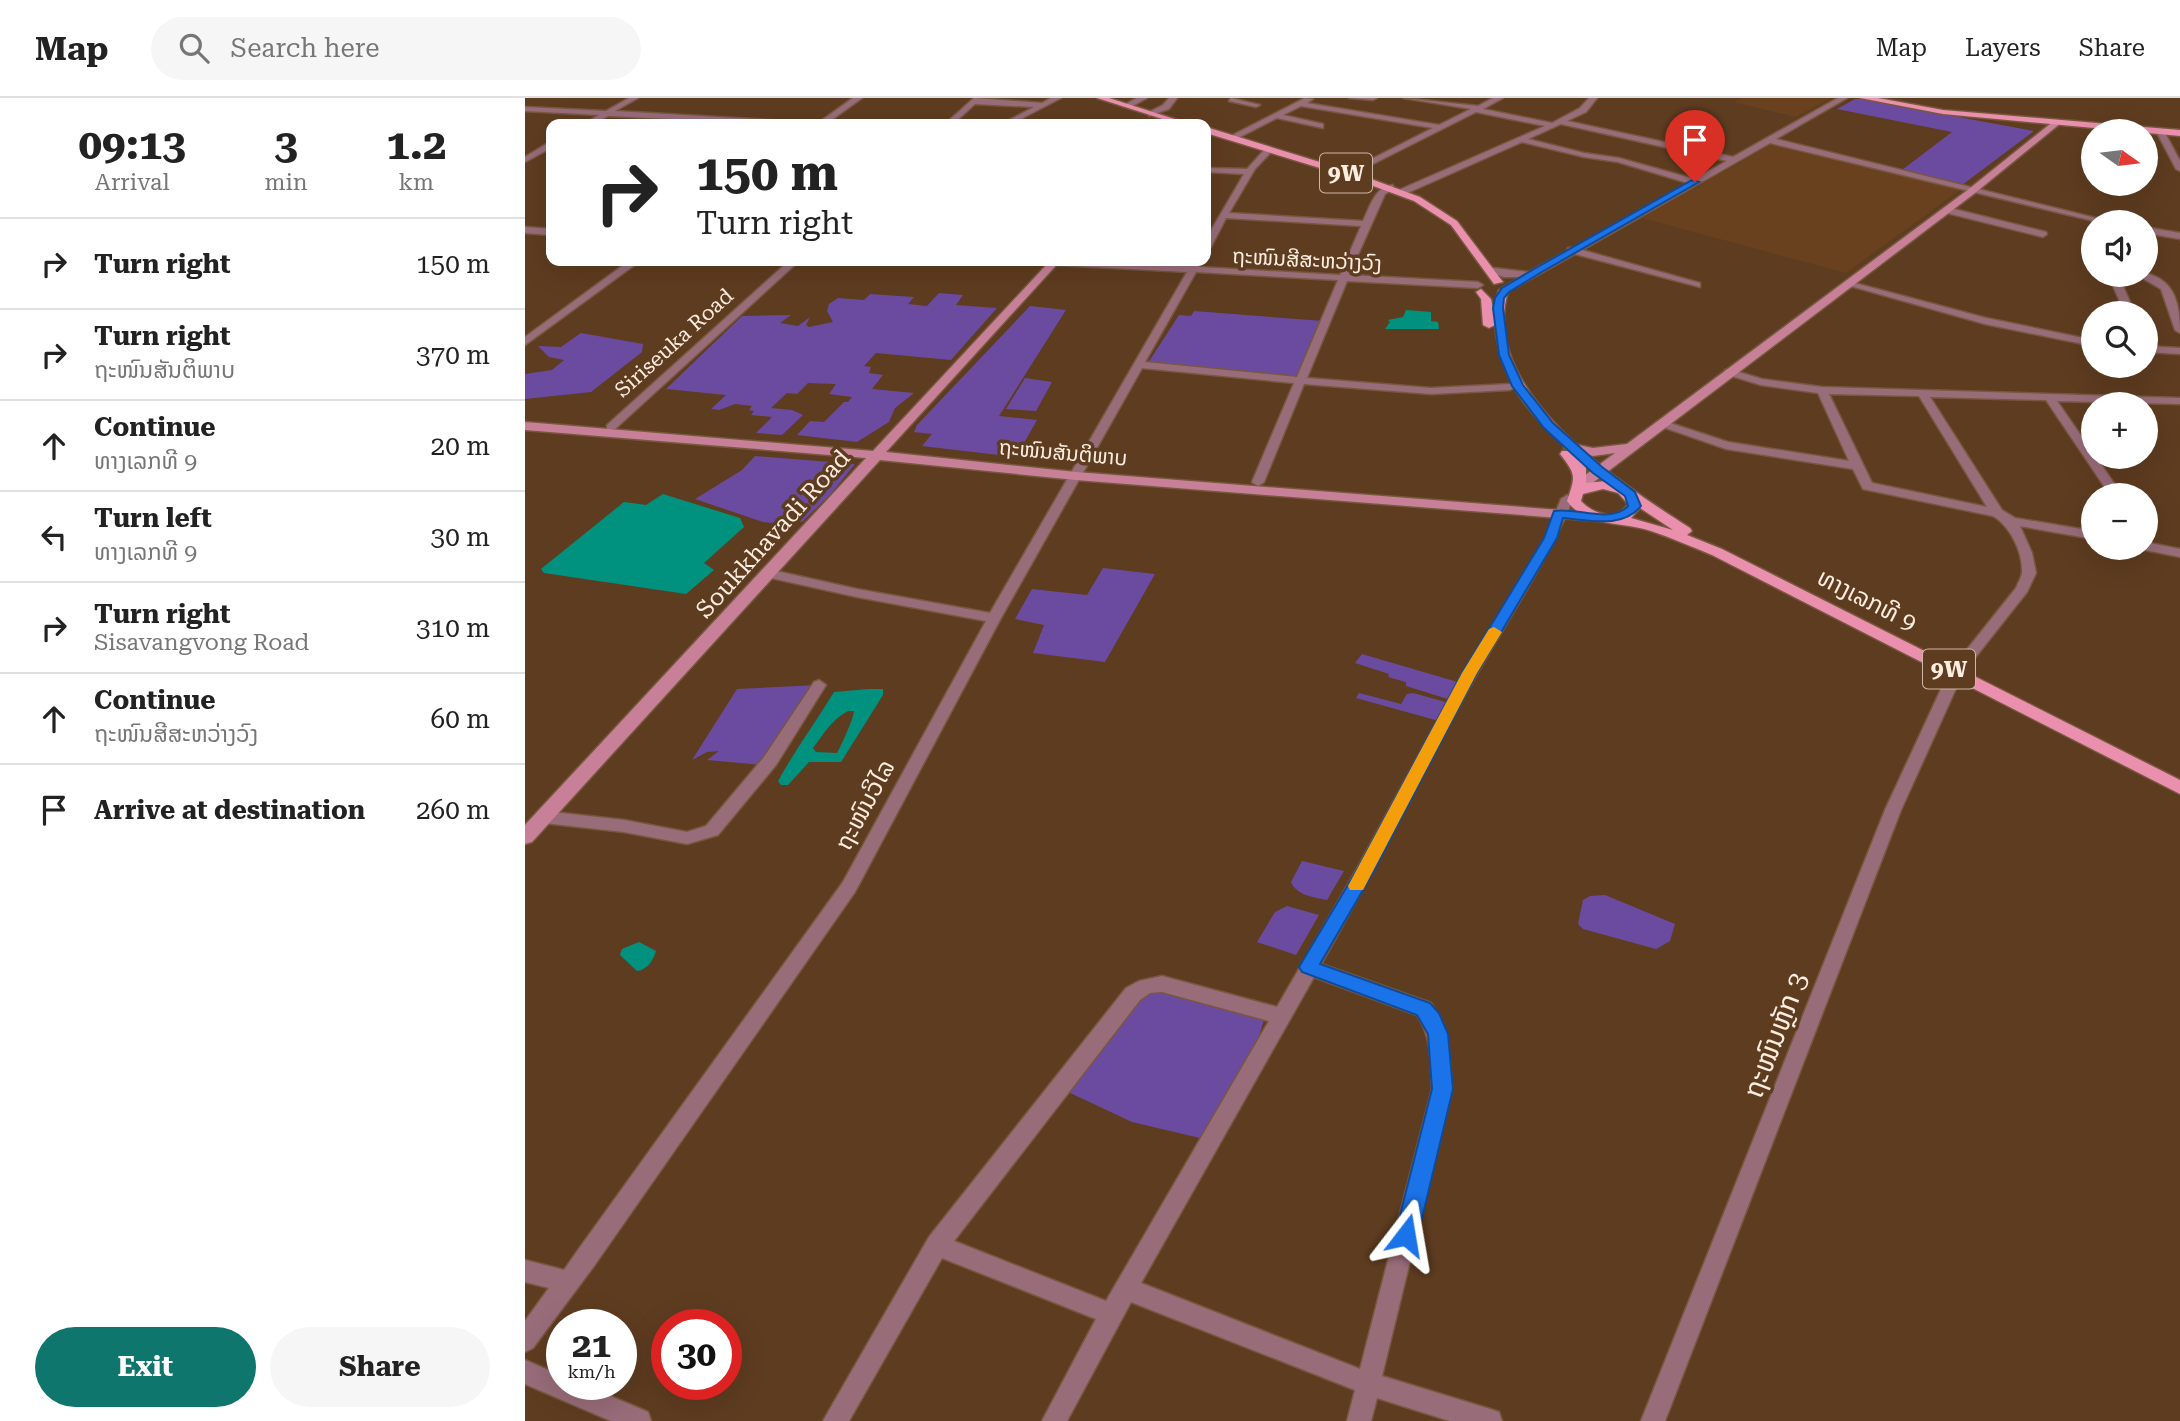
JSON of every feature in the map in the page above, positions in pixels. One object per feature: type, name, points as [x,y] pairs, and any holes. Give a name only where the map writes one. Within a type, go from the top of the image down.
[{"type":"main road","points":[[1101,98],[1161,119]]},
{"type":"main road","points":[[1864,98],[1943,112],[2180,133]]},
{"type":"main road","name":"9W","points":[[1211,132],[1402,192],[1446,216],[1471,244],[1501,287]]},
{"type":"main road","name":"ທາງເລກທີ 9","points":[[1471,244],[1479,288],[1486,299],[1496,356],[1510,387],[1579,467],[1573,496],[1577,507],[1598,517],[1654,527],[1717,552],[2180,788]]},
{"type":"main road","points":[[1479,288],[1501,287]]},
{"type":"main road","name":"ທາງເລກທີ 9","points":[[1501,287],[1498,308],[1504,355],[1518,386],[1545,426],[1629,493],[1717,552]]},
{"type":"main road","name":"ທາງເລກທີ 9","points":[[1573,496],[1603,485],[1629,493]]},
{"type":"main road","points":[[1614,518],[1633,509],[1635,500],[1629,493]]},
{"type":"street","points":[[596,119],[634,98]]},
{"type":"street","points":[[828,119],[858,98]]},
{"type":"street","points":[[1016,119],[1057,98]]},
{"type":"street","points":[[1126,106],[1143,98]]},
{"type":"street","points":[[1152,114],[1165,107],[1173,98]]},
{"type":"street","points":[[1235,98],[1233,101],[1256,105]]},
{"type":"street","points":[[1231,138],[1311,98]]},
{"type":"street","points":[[1353,98],[1373,98]]},
{"type":"street","points":[[1408,98],[1555,123],[1735,160]]},
{"type":"street","points":[[1349,174],[1499,98]]},
{"type":"street","points":[[1402,192],[1583,110],[1593,98]]},
{"type":"street","points":[[1501,287],[1843,98]]},
{"type":"street","points":[[955,119],[976,100],[1044,105]]},
{"type":"street","points":[[1302,104],[1365,116],[1404,119],[1441,128]]},
{"type":"street","points":[[525,109],[720,119]]},
{"type":"street","points":[[1279,116],[1320,126]]},
{"type":"street","points":[[1054,1421],[1111,1314],[1365,871],[1469,673],[1551,538],[1573,496],[1598,470],[1972,191],[2058,122]]},
{"type":"street","points":[[2160,131],[2180,169]]},
{"type":"street","points":[[1613,142],[1622,136]]},
{"type":"street","points":[[1520,139],[1584,155],[1595,155],[1695,182]]},
{"type":"street","points":[[1769,140],[1972,191],[2018,206],[2081,217]]},
{"type":"street","points":[[529,158],[546,148]]},
{"type":"street","points":[[1595,155],[1604,148]]},
{"type":"street","points":[[1211,238],[1250,172],[1262,154],[1269,150]]},
{"type":"street","points":[[1211,170],[1250,172]]},
{"type":"street","points":[[1258,482],[1366,224],[1381,193],[1390,187]]},
{"type":"street","points":[[1946,210],[2043,233]]},
{"type":"street","points":[[1224,215],[1366,224]]},
{"type":"street","points":[[525,230],[546,232]]},
{"type":"street","points":[[2158,232],[2180,236]]},
{"type":"street","points":[[1571,250],[1697,285]]},
{"type":"street","points":[[525,342],[628,266]]},
{"type":"street","name":"Siriseuka Road","points":[[611,427],[788,266]]},
{"type":"street","name":"Soukkhavadi Road","points":[[525,838],[1049,266]]},
{"type":"street","name":"ຖະໜົນສີສະຫວ່າງວົງ","points":[[1195,266],[1479,288]]},
{"type":"street","name":"ຖະໜົນວິໄລ","points":[[525,1340],[849,887],[994,618],[1195,266]]},
{"type":"street","points":[[1488,269],[1504,274],[1532,272]]},
{"type":"street","points":[[2158,278],[2165,283],[2180,330]]},
{"type":"street","points":[[1850,283],[1973,318],[2081,341]]},
{"type":"street","points":[[2158,350],[2180,351]]},
{"type":"street","points":[[1140,365],[1431,391],[1510,387]]},
{"type":"street","points":[[1729,372],[1761,382],[1822,390],[2179,403]]},
{"type":"street","points":[[1822,390],[1867,486],[1997,513],[2011,521],[2081,533]]},
{"type":"street","points":[[1923,394],[1997,513]]},
{"type":"street","points":[[2050,398],[2108,483]]},
{"type":"street","name":"ຖະໜົນສັນຕິພາບ","points":[[525,419],[1079,471],[1531,504],[1547,504],[1573,496]]},
{"type":"street","points":[[1661,423],[1726,445],[1857,466]]},
{"type":"street","name":"ຖະໜົນສັນຕິພາບ","points":[[525,426],[878,452]]},
{"type":"street","points":[[1569,445],[1593,452],[1629,447]]},
{"type":"street","name":"ຖະໜົນສັນຕິພາບ","points":[[1079,471],[1573,496],[1598,517]]},
{"type":"street","name":"ຖະໜົນຫຼັກ 3","points":[[1657,1419],[1893,810],[1956,672],[2022,589],[2029,573],[2025,553],[2011,521]]},
{"type":"street","points":[[2158,548],[2180,553]]},
{"type":"street","points":[[767,573],[857,593],[994,618]]},
{"type":"street","points":[[544,817],[624,826],[687,838],[712,831],[770,761],[820,685]]},
{"type":"street","points":[[1309,967],[1424,1009],[1438,1034],[1443,1089],[1360,1421]]},
{"type":"street","points":[[835,1421],[937,1245],[1133,994],[1146,986],[1163,984],[1282,1016]]},
{"type":"street","points":[[937,1245],[1111,1314]]},
{"type":"street","points":[[525,1271],[568,1282]]},
{"type":"street","points":[[1127,1289],[1369,1384],[1490,1421]]},
{"type":"street","points":[[525,1372],[639,1421]]},
{"type":"shaded area","points":[[1742,98],[1831,98],[1796,117],[1734,102]]},
{"type":"shaded area","points":[[1855,99],[2034,131],[1962,185],[1902,170],[1952,132],[1837,109]]},
{"type":"shaded area","points":[[1774,143],[1960,190],[1846,273],[1642,218]]},
{"type":"shaded area","points":[[939,293],[963,295],[956,305],[997,308],[951,360],[876,353],[864,366],[871,367],[869,373],[883,375],[872,389],[914,393],[895,408],[889,422],[857,442],[797,435],[810,421],[824,422],[852,397],[829,394],[836,384],[808,383],[797,394],[787,393],[771,408],[792,410],[803,415],[782,435],[756,433],[772,417],[751,415],[754,411],[749,410],[752,406],[735,404],[719,410],[711,409],[726,395],[666,389],[742,316],[791,315],[780,323],[798,326],[810,317],[806,325],[809,327],[833,322],[827,311],[829,304],[838,298],[864,300],[870,294],[914,297],[908,304],[927,306]]},
{"type":"shaded area","points":[[1030,306],[1066,310],[999,416],[1037,420],[1016,457],[922,446],[932,434],[914,432],[917,425]]},
{"type":"shaded area","points":[[1194,311],[1323,321],[1298,376],[1148,363],[1179,315],[1191,316]]},
{"type":"shaded area","points":[[581,333],[643,344],[642,352],[591,392],[525,399],[525,374],[552,370],[564,360],[549,357],[538,346],[561,347]]},
{"type":"shaded area","points":[[1025,378],[1052,382],[1036,411],[1006,409]]},
{"type":"shaded area","points":[[755,456],[855,464],[830,495],[802,522],[763,522],[695,499],[742,470]]},
{"type":"shaded area","points":[[1103,568],[1155,574],[1105,662],[1033,653],[1044,625],[1015,619],[1032,589],[1087,595]]},
{"type":"shaded area","points":[[1362,654],[1461,683],[1451,700],[1406,686],[1406,682],[1388,677],[1389,674],[1355,663]]},
{"type":"shaded area","points":[[816,685],[763,765],[707,760],[719,751],[707,752],[692,760],[737,689]]},
{"type":"shaded area","points":[[1359,693],[1401,704],[1407,694],[1413,693],[1449,703],[1439,721],[1356,698]]},
{"type":"shaded area","points":[[1302,861],[1344,871],[1327,900],[1306,895],[1294,887],[1291,882]]},
{"type":"shaded area","points":[[1605,895],[1675,924],[1670,941],[1656,949],[1583,929],[1578,924],[1583,900],[1590,896]]},
{"type":"shaded area","points":[[1287,906],[1319,915],[1296,955],[1257,942],[1275,912]]},
{"type":"shaded area","points":[[1160,988],[1264,1020],[1253,1055],[1200,1138],[1132,1122],[1066,1091],[1137,1000]]},
{"type":"water","points":[[1406,310],[1431,312],[1431,321],[1438,322],[1439,329],[1385,329],[1390,322],[1388,320],[1403,317]]},
{"type":"water","points":[[663,494],[740,518],[744,527],[704,563],[714,570],[686,594],[544,573],[541,569],[624,502],[646,505]]},
{"type":"water","points":[[883,689],[883,695],[841,762],[809,762],[788,785],[781,785],[778,781],[834,692]],"holes":[[[848,711],[854,711],[837,753],[816,752],[813,748],[832,723]]]},
{"type":"water","points":[[639,942],[656,951],[649,964],[637,971],[620,955],[622,949]]},
{"type":"slow traffic","points":[[1357,886],[1469,673],[1494,632]]},
{"type":"route","points":[[1406,1235],[1443,1089],[1438,1034],[1424,1009],[1309,967],[1365,871],[1469,673],[1551,538],[1558,514],[1614,518],[1628,514],[1635,506],[1635,500],[1630,495],[1549,426],[1518,386],[1504,355],[1499,323],[1500,298],[1505,290],[1571,250],[1695,182]]}]
